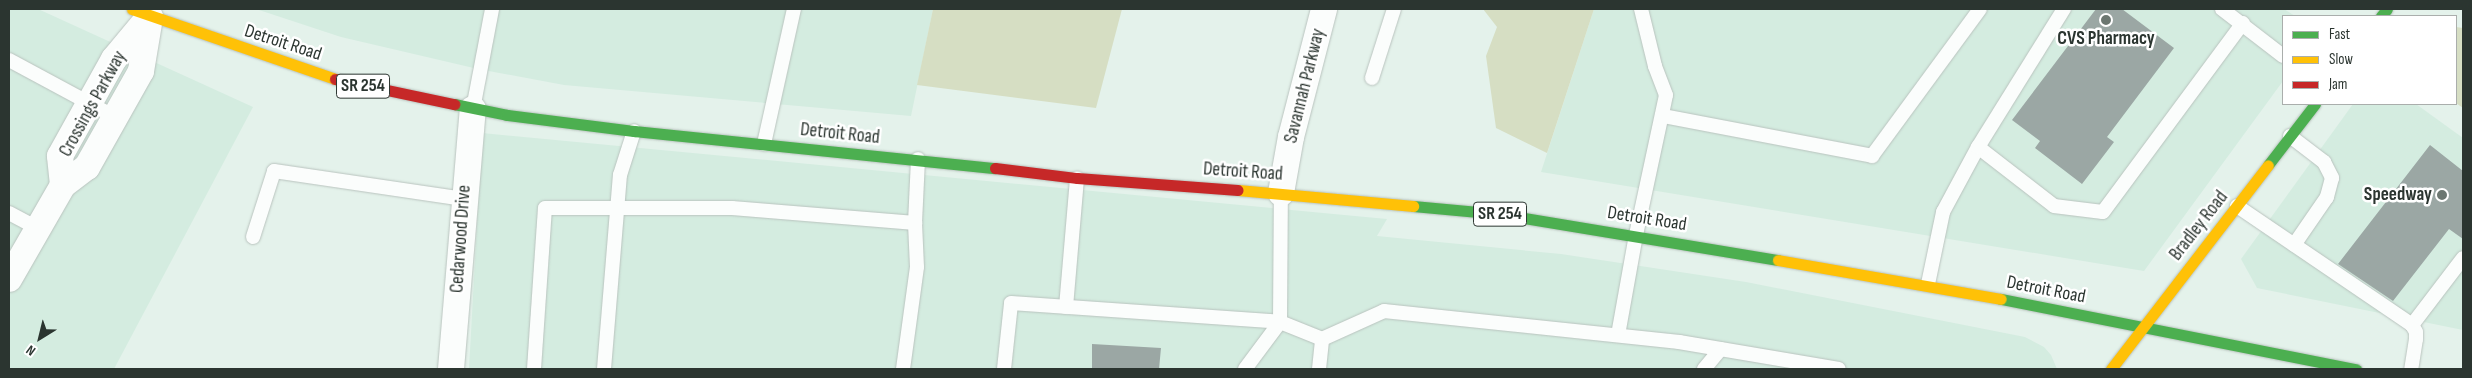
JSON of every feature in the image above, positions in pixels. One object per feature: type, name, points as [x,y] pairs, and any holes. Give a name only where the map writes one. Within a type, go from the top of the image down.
[{"type":"main road","name":"Detroit Road","points":[[141,13],[344,82],[472,109],[634,131],[1077,178],[1282,193],[1500,214],[1928,284],[2356,369]]},
{"type":"main road","name":"Bradley Road","points":[[2111,369],[2314,105]]},
{"type":"street","name":"Savannah Parkway","points":[[1282,193],[1291,137],[1324,9]]},
{"type":"street","name":"Crossings Parkway","points":[[63,185],[60,156],[141,13]]},
{"type":"street","name":"Crossings Parkway","points":[[9,279],[63,185],[87,167],[141,71],[141,13]]},
{"type":"street","name":"Cedarwood Drive","points":[[451,369],[472,109]]},
{"type":"lane","points":[[472,109],[492,9]]},
{"type":"lane","points":[[764,144],[794,9]]},
{"type":"lane","points":[[1372,78],[1394,9]]},
{"type":"lane","points":[[1618,335],[1636,235],[1666,95],[1655,66],[1641,9]]},
{"type":"lane","points":[[1663,116],[1872,156],[1980,9]]},
{"type":"lane","points":[[1928,284],[1943,212],[1978,147],[2064,9]]},
{"type":"lane","points":[[2222,9],[2243,23],[2282,55]]},
{"type":"lane","points":[[1978,147],[2054,206],[2102,212],[2243,23]]},
{"type":"lane","points":[[9,60],[115,118]]},
{"type":"lane","points":[[604,369],[620,175],[634,131]]},
{"type":"lane","points":[[2290,136],[2324,162],[2332,178],[2327,197],[2294,244]]},
{"type":"lane","points":[[903,369],[917,267],[915,223],[918,160]]},
{"type":"lane","points":[[253,237],[274,171],[464,199]]},
{"type":"lane","points":[[1066,307],[1077,178]]},
{"type":"lane","points":[[1245,369],[1280,322],[1282,193]]},
{"type":"lane","points":[[2237,206],[2412,325],[2416,339],[2411,369]]},
{"type":"lane","points":[[534,369],[545,208],[732,208],[915,223]]},
{"type":"lane","points":[[9,213],[37,228]]},
{"type":"lane","points":[[2412,325],[2463,258]]},
{"type":"lane","points":[[1004,369],[1011,303],[1280,322],[1322,339],[1384,311],[1618,335],[1721,349],[1839,369]]},
{"type":"lane","points":[[1320,369],[1322,339]]},
{"type":"lane","points":[[1704,369],[1721,349]]},
{"type":"shaded area","points":[[9,9],[38,9],[253,107],[114,369],[9,369]]},
{"type":"shaded area","points":[[256,9],[933,9],[911,116],[564,85],[478,69],[341,37]]},
{"type":"shaded area","points":[[933,9],[1122,9],[1096,108],[917,85]]},
{"type":"shaded area","points":[[1483,9],[1594,9],[1547,153],[1496,128],[1486,56],[1497,27]]},
{"type":"shaded area","points":[[1594,9],[2284,9],[2293,15],[2282,15],[2282,82],[2144,271],[1541,172]]},
{"type":"shaded area","points":[[2457,27],[2463,28],[2463,108],[2457,104]]},
{"type":"shaded area","points":[[2352,105],[2417,105],[2463,138],[2463,330],[2257,288],[2241,259]]},
{"type":"shaded area","points":[[482,133],[1387,219],[1377,236],[1561,254],[1746,282],[2025,337],[2044,347],[2051,355],[2057,369],[469,369]]},
{"type":"building","name":"CVS Pharmacy","points":[[2096,9],[2122,9],[2174,48],[2107,137],[2114,142],[2082,184],[2035,148],[2040,141],[2012,120]]},
{"type":"building","points":[[2430,145],[2463,171],[2463,239],[2449,229],[2393,301],[2338,264]]},
{"type":"building","points":[[1092,344],[1161,348],[1159,369],[1092,369]]},
{"type":"traffic: fast","points":[[2382,15],[2387,9]]},
{"type":"traffic: fast","points":[[454,104],[507,115],[634,131],[995,168]]},
{"type":"traffic: fast","points":[[2268,165],[2314,105]]},
{"type":"traffic: fast","points":[[1413,206],[1500,214],[1778,260]]},
{"type":"traffic: fast","points":[[2001,299],[2356,369]]},
{"type":"traffic: slow","points":[[132,9],[335,79]]},
{"type":"traffic: slow","points":[[2111,369],[2268,165]]},
{"type":"traffic: slow","points":[[1238,190],[1413,206]]},
{"type":"traffic: slow","points":[[1778,260],[2001,299]]},
{"type":"traffic: jam","points":[[335,79],[454,104]]},
{"type":"traffic: jam","points":[[995,168],[1077,178],[1238,190]]},
{"type":"place","name":"CVS Pharmacy","points":[[2106,20]]},
{"type":"place","name":"Speedway","points":[[2442,195]]}]
